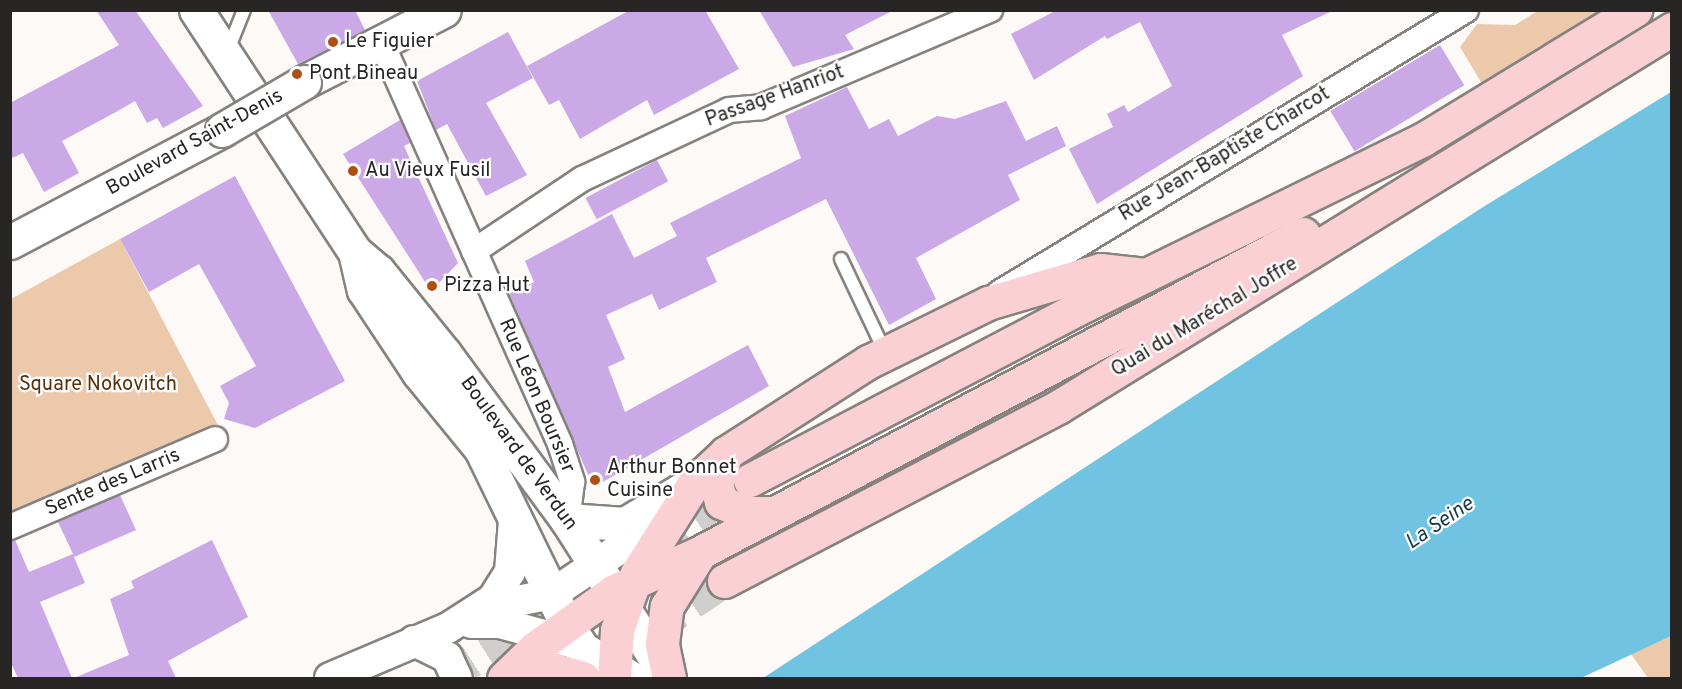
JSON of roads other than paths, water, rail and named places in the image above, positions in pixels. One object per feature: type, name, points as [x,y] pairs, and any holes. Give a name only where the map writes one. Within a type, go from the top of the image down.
[{"type":"main road","name":"Boulevard de Verdun","points":[[196,10],[355,252],[416,317],[567,520],[626,582],[633,674]]},
{"type":"main road","name":"Boulevard Saint-Denis","points":[[10,242],[222,130],[304,82],[382,44],[444,10]]},
{"type":"main road","points":[[750,480],[1146,275],[1422,140],[1635,10]]},
{"type":"main road","name":"Quai du Maréchal Joffre","points":[[724,580],[1058,408],[1671,29]]},
{"type":"main road","points":[[481,449],[497,453],[560,551],[626,582],[701,552],[1322,224],[1454,163]]},
{"type":"main road","name":"Boulevard de Verdun","points":[[355,252],[364,290],[392,334],[481,449],[552,594],[565,634],[633,674]]},
{"type":"main road","points":[[567,520],[625,524],[687,487],[726,453],[792,407],[886,353],[988,303],[1100,270],[1146,275]]},
{"type":"main road","points":[[726,453],[716,484],[721,502],[747,513],[772,513]]},
{"type":"main road","points":[[504,678],[565,634],[626,582],[687,487]]},
{"type":"main road","points":[[633,674],[667,606],[701,552]]},
{"type":"main road","points":[[626,582],[633,674]]},
{"type":"main road","points":[[504,678],[555,670],[583,678]]},
{"type":"street","name":"Passage Hanriot","points":[[474,251],[582,179],[729,110],[761,107],[990,10]]},
{"type":"street","name":"Rue Jean-Baptiste Charcot","points":[[988,303],[1007,286],[1466,10]]},
{"type":"street","name":"Rue Léon Boursier","points":[[382,44],[571,474],[567,520]]},
{"type":"street","name":"Sente des Larris","points":[[10,527],[215,439]]},
{"type":"street","points":[[330,678],[448,628],[482,608],[507,584],[514,520]]},
{"type":"street","points":[[482,608],[626,582]]},
{"type":"street","points":[[448,628],[500,622],[565,634]]},
{"type":"street","points":[[414,641],[447,657],[457,678]]},
{"type":"lane","points":[[226,57],[244,10]]},
{"type":"lane","points":[[841,259],[886,353]]},
{"type":"water","name":"La Seine","points":[[1671,92],[1671,636],[1581,678],[763,678],[1483,207]]},
{"type":"tunnel","points":[[653,543],[743,485]]},
{"type":"tunnel","points":[[651,630],[724,581]]},
{"type":"tunnel","points":[[444,678],[580,591]]},
{"type":"place","name":"Le Figuier","points":[[333,42]]},
{"type":"place","name":"Pont Bineau","points":[[297,74]]},
{"type":"place","name":"Au Vieux Fusil","points":[[353,171]]},
{"type":"place","name":"Pizza Hut","points":[[432,286]]},
{"type":"place","name":"Arthur Bonnet Cuisine","points":[[595,480]]},
{"type":"park label","name":"Square Nokovitch","points":[[98,385]]}]
